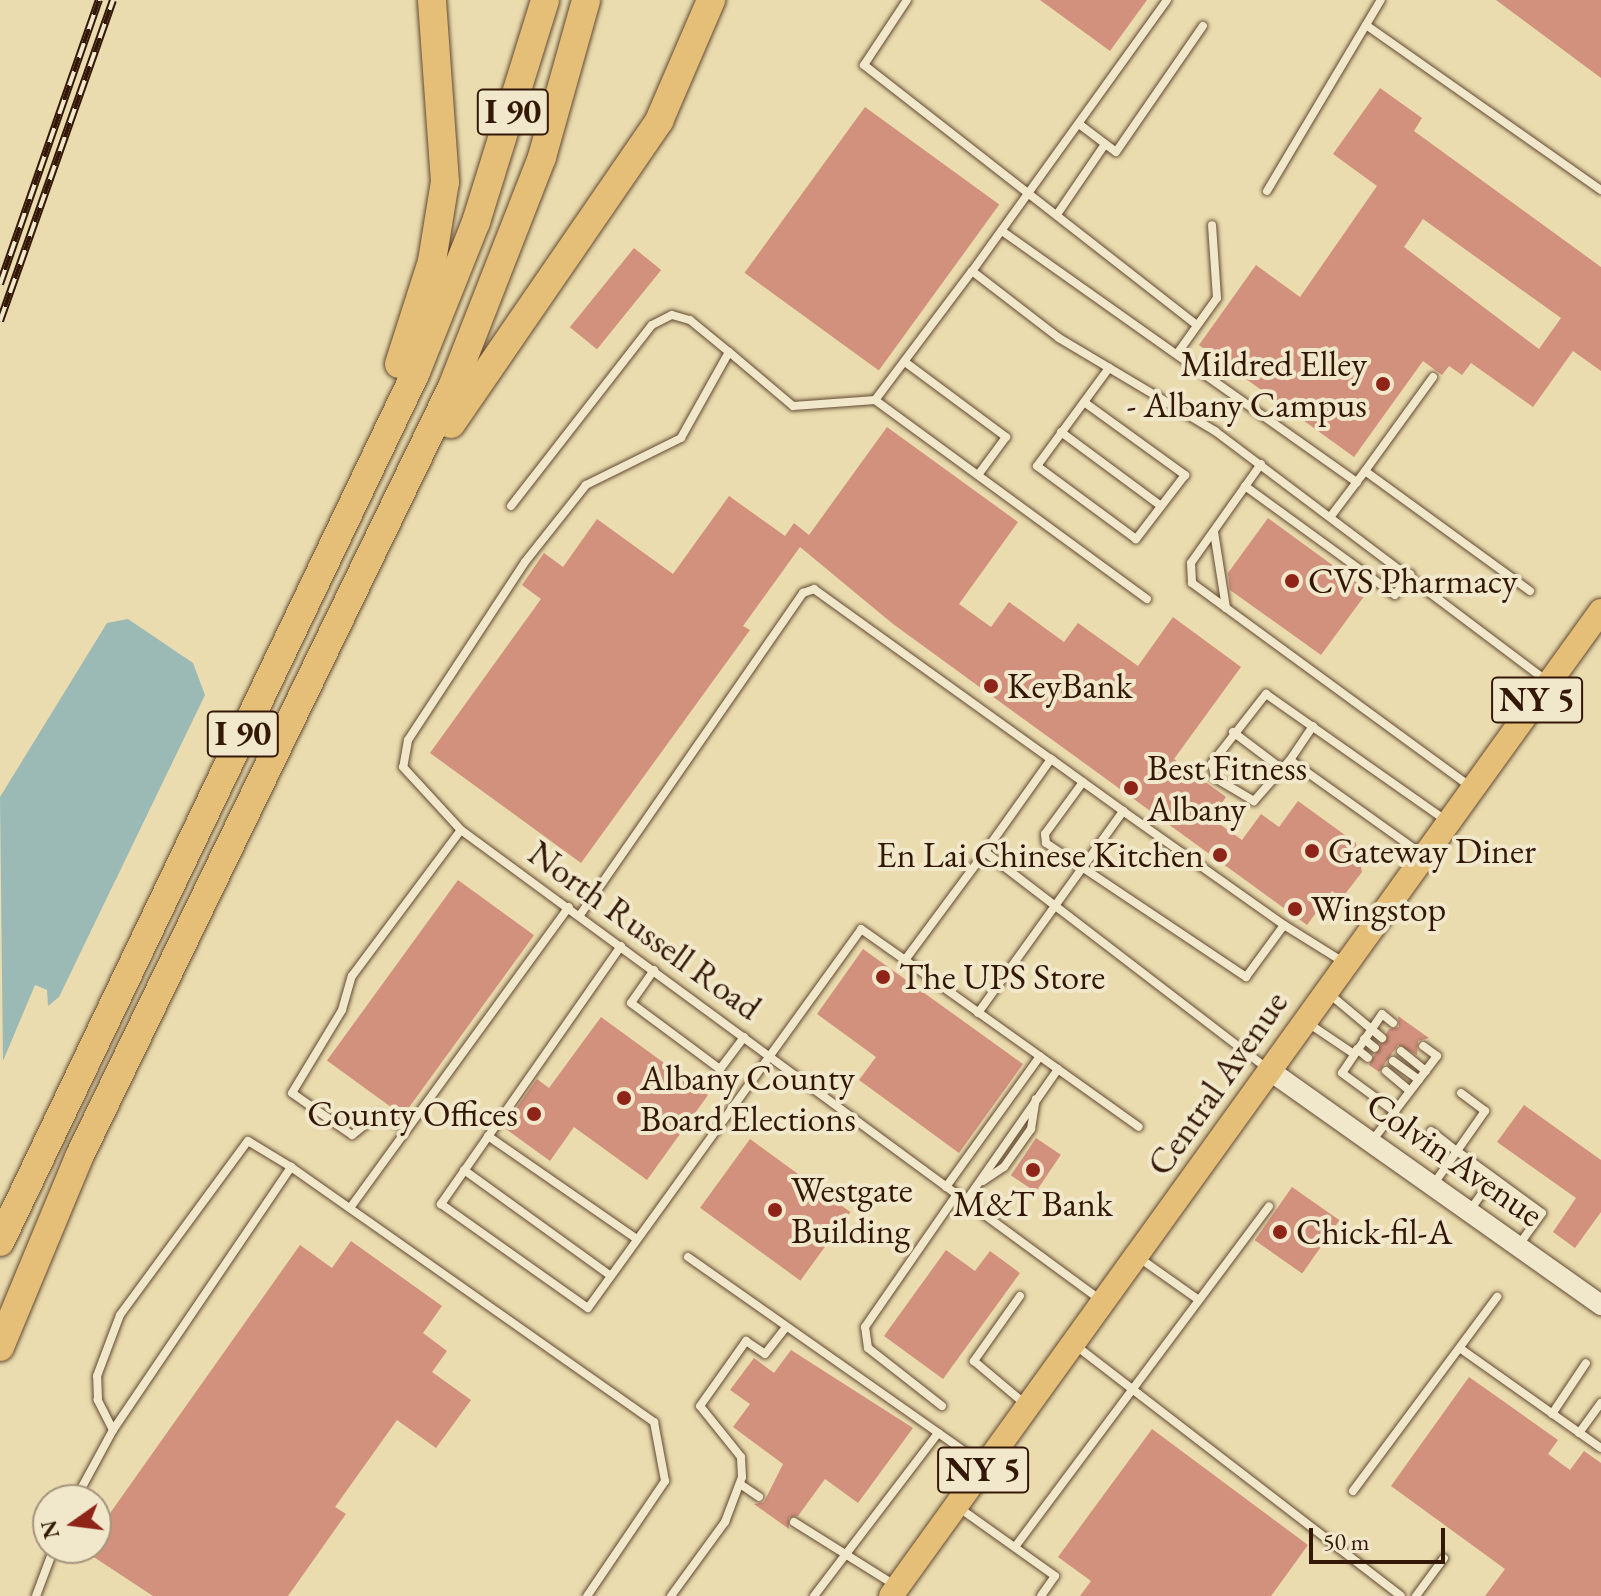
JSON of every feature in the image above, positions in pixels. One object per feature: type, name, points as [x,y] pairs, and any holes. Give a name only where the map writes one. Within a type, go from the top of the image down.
[{"type":"highway","points":[[288,641],[412,332],[432,261],[445,140],[432,0]]},
{"type":"highway","name":"I 90","points":[[0,1242],[288,641],[447,297],[545,0]]},
{"type":"highway","name":"I 90","points":[[0,1347],[73,1172],[381,536],[514,236],[586,0]]},
{"type":"highway","points":[[381,536],[526,305],[659,121],[711,0]]},
{"type":"main road","name":"Central Avenue","points":[[895,1591],[1106,1304],[1304,1021],[1601,611]]},
{"type":"street","name":"Colvin Avenue","points":[[1269,1070],[1601,1305]]},
{"type":"lane","points":[[907,0],[864,65],[1031,191],[1197,325]]},
{"type":"lane","points":[[875,400],[1002,231],[1167,0]]},
{"type":"lane","points":[[1267,191],[1381,0]]},
{"type":"lane","points":[[1366,25],[1601,190]]},
{"type":"lane","points":[[1079,124],[1116,152],[1203,26]]},
{"type":"lane","points":[[1058,213],[1105,144]]},
{"type":"lane","points":[[1179,351],[1217,298],[1212,225]]},
{"type":"lane","points":[[1002,231],[1159,348],[1179,351],[1357,482]]},
{"type":"lane","points":[[972,271],[1109,368],[1261,464],[1550,683]]},
{"type":"lane","points":[[511,506],[652,325],[672,315],[690,320],[793,406],[875,400],[1147,599]]},
{"type":"lane","name":"North Russell Road","points":[[729,352],[681,438],[586,485],[525,562],[408,740],[403,767],[461,830],[1106,1304]]},
{"type":"lane","points":[[905,362],[1006,437],[978,475]]},
{"type":"lane","points":[[1084,402],[1185,475],[1136,539],[1037,466],[1061,432],[1109,368]]},
{"type":"lane","points":[[1331,516],[1433,377]]},
{"type":"lane","points":[[1061,432],[1161,506]]},
{"type":"lane","points":[[1261,464],[1218,524],[1189,575],[1234,616],[1473,789]]},
{"type":"lane","points":[[1365,471],[1530,591]]},
{"type":"lane","points":[[1245,486],[1395,595],[1410,574]]},
{"type":"lane","points":[[1218,524],[1212,550],[1222,601],[1234,616]]},
{"type":"lane","points":[[580,915],[810,589],[1284,925],[1346,964]]},
{"type":"lane","points":[[1313,726],[1290,760],[1254,801],[1217,780],[1211,765],[1265,693],[1313,726],[1448,822]]},
{"type":"lane","points":[[1233,732],[1282,769]]},
{"type":"lane","points":[[905,960],[1051,759]]},
{"type":"lane","points":[[1290,760],[1424,856]]},
{"type":"lane","points":[[1083,782],[1044,837],[1081,868],[1240,978],[1284,925]]},
{"type":"lane","points":[[978,1013],[1123,811]]},
{"type":"lane","points":[[407,1127],[377,1115],[352,1135],[292,1093],[342,1010],[352,976],[461,830]]},
{"type":"lane","points":[[985,852],[1269,1070]]},
{"type":"lane","points":[[350,1208],[569,907]]},
{"type":"lane","points":[[621,946],[441,1204],[588,1308],[861,929],[1139,1127]]},
{"type":"lane","points":[[654,970],[631,1003],[720,1069],[744,1037]]},
{"type":"lane","points":[[1326,991],[1382,1038]]},
{"type":"lane","points":[[1393,1023],[1382,1014],[1342,1073],[1395,1112]]},
{"type":"lane","points":[[1304,1021],[1368,1058]]},
{"type":"lane","points":[[1364,1039],[1375,1048]]},
{"type":"lane","points":[[1371,1142],[1437,1056],[1423,1046]]},
{"type":"lane","points":[[1401,1051],[1426,1071]]},
{"type":"lane","points":[[946,1187],[1040,1056]]},
{"type":"lane","points":[[1393,1061],[1419,1080]]},
{"type":"lane","points":[[966,1201],[1058,1069]]},
{"type":"lane","points":[[1386,1071],[1410,1091]]},
{"type":"lane","points":[[1432,1185],[1485,1111],[1461,1093]]},
{"type":"lane","points":[[1431,1131],[1542,1213],[1519,1245]]},
{"type":"lane","points":[[488,1136],[637,1239]]},
{"type":"lane","points":[[113,1430],[98,1400],[97,1376],[120,1315],[248,1141],[291,1167],[654,1422],[665,1481],[587,1596]]},
{"type":"lane","points":[[84,1484],[113,1430],[291,1167]]},
{"type":"lane","points":[[464,1170],[611,1276]]},
{"type":"lane","points":[[1470,1211],[1493,1178]]},
{"type":"lane","points":[[942,1406],[868,1348],[865,1327],[957,1194]]},
{"type":"lane","points":[[1015,1547],[1196,1298],[1269,1206]]},
{"type":"lane","points":[[688,1257],[985,1467]]},
{"type":"lane","points":[[1138,1257],[1196,1298]]},
{"type":"lane","points":[[1020,1296],[974,1361],[1029,1407]]},
{"type":"lane","points":[[1353,1491],[1497,1297]]},
{"type":"lane","points":[[671,1596],[725,1522],[740,1484],[741,1457],[700,1406],[746,1341],[765,1354],[786,1327]]},
{"type":"lane","points":[[1075,1345],[1401,1596]]},
{"type":"lane","points":[[1461,1349],[1601,1448]]},
{"type":"lane","points":[[1552,1414],[1586,1363]]},
{"type":"lane","points":[[1579,1433],[1601,1403]]},
{"type":"lane","points":[[814,1596],[938,1433]]},
{"type":"lane","points":[[740,1484],[759,1497]]},
{"type":"lane","points":[[957,1506],[1055,1576],[1041,1596]]},
{"type":"lane","points":[[794,1522],[846,1553],[895,1591]]},
{"type":"lane","points":[[1416,1596],[1444,1558]]},
{"type":"lane","points":[[36,1596],[48,1564]]},
{"type":"water","points":[[128,619],[193,663],[205,695],[59,997],[48,1006],[47,990],[35,985],[3,1061],[0,797],[107,623]]},
{"type":"building","points":[[1040,0],[1147,0],[1110,51]]},
{"type":"building","points":[[1496,0],[1601,0],[1601,78]]},
{"type":"building","points":[[1380,88],[1422,118],[1414,131],[1601,267],[1601,371],[1573,351],[1533,407],[1471,363],[1462,375],[1449,366],[1442,375],[1423,361],[1354,457],[1199,345],[1256,265],[1300,297],[1377,186],[1333,154]],"holes":[[[1423,219],[1561,318],[1539,349],[1404,247]]]},
{"type":"building","points":[[865,107],[999,205],[879,370],[745,273]]},
{"type":"building","points":[[634,248],[661,270],[597,349],[570,327]]},
{"type":"building","points":[[887,427],[1018,522],[959,604],[991,627],[1009,602],[1064,642],[1078,623],[1138,666],[1173,617],[1241,667],[1174,759],[1226,797],[1211,818],[1242,840],[1261,814],[1279,827],[1298,801],[1356,843],[1362,872],[1342,898],[1332,891],[1307,925],[893,624],[800,547],[743,626],[750,630],[581,863],[430,753],[541,599],[522,585],[544,553],[563,567],[597,519],[673,574],[729,496],[785,536],[794,523],[809,535]]},
{"type":"building","name":"CVS Pharmacy","points":[[1268,518],[1368,591],[1321,655],[1230,590],[1228,573]]},
{"type":"building","points":[[458,880],[534,935],[403,1116],[327,1060]]},
{"type":"building","points":[[863,949],[1023,1064],[959,1153],[859,1080],[876,1057],[817,1014]]},
{"type":"building","points":[[1398,1016],[1429,1038],[1418,1041],[1417,1055],[1398,1045],[1379,1072],[1369,1065],[1389,1029],[1399,1027]]},
{"type":"building","name":"Albany County Board Elections","points":[[601,1017],[708,1095],[647,1180],[574,1127],[550,1161],[503,1127],[537,1079],[549,1088]]},
{"type":"building","points":[[1524,1105],[1601,1160],[1601,1212],[1575,1248],[1553,1232],[1576,1198],[1497,1142]]},
{"type":"building","name":"M&T Bank","points":[[1036,1138],[1061,1155],[1036,1192],[1011,1175]]},
{"type":"building","name":"Westgate Building","points":[[750,1139],[850,1212],[800,1281],[700,1208]]},
{"type":"building","points":[[1292,1187],[1340,1220],[1302,1274],[1255,1240]]},
{"type":"building","points":[[351,1241],[442,1306],[423,1333],[447,1351],[432,1372],[471,1400],[436,1448],[397,1420],[335,1507],[346,1514],[288,1596],[153,1596],[104,1564],[112,1564],[112,1510],[300,1245],[332,1268]]},
{"type":"building","points":[[946,1250],[975,1271],[990,1251],[1020,1273],[943,1379],[884,1336]]},
{"type":"building","points":[[791,1350],[913,1428],[858,1503],[825,1479],[798,1516],[789,1518],[789,1529],[754,1504],[764,1502],[783,1464],[733,1427],[750,1404],[730,1390],[754,1358],[774,1373]]},
{"type":"building","points":[[1469,1377],[1558,1440],[1548,1454],[1570,1470],[1584,1451],[1601,1463],[1601,1596],[1485,1596],[1505,1569],[1391,1486]]},
{"type":"building","points":[[1152,1429],[1308,1545],[1271,1596],[1080,1596],[1091,1581],[1058,1557]]},
{"type":"railway","points":[[0,284],[99,0]]},
{"type":"railway","points":[[0,321],[113,0]]},
{"type":"place","name":"Mildred Elley - Albany Campus","points":[[1383,384]]},
{"type":"place","name":"CVS Pharmacy","points":[[1292,581]]},
{"type":"place","name":"KeyBank","points":[[991,686]]},
{"type":"place","name":"Best Fitness Albany","points":[[1131,788]]},
{"type":"place","name":"Gateway Diner","points":[[1312,851]]},
{"type":"place","name":"En Lai Chinese Kitchen","points":[[1220,855]]},
{"type":"place","name":"Wingstop","points":[[1295,909]]},
{"type":"place","name":"The UPS Store","points":[[883,977]]},
{"type":"place","name":"Albany County Board Elections","points":[[624,1098]]},
{"type":"place","name":"County Offices","points":[[534,1114]]},
{"type":"place","name":"M&T Bank","points":[[1033,1170]]},
{"type":"place","name":"Westgate Building","points":[[775,1210]]},
{"type":"place","name":"Chick-fil-A","points":[[1280,1232]]}]
